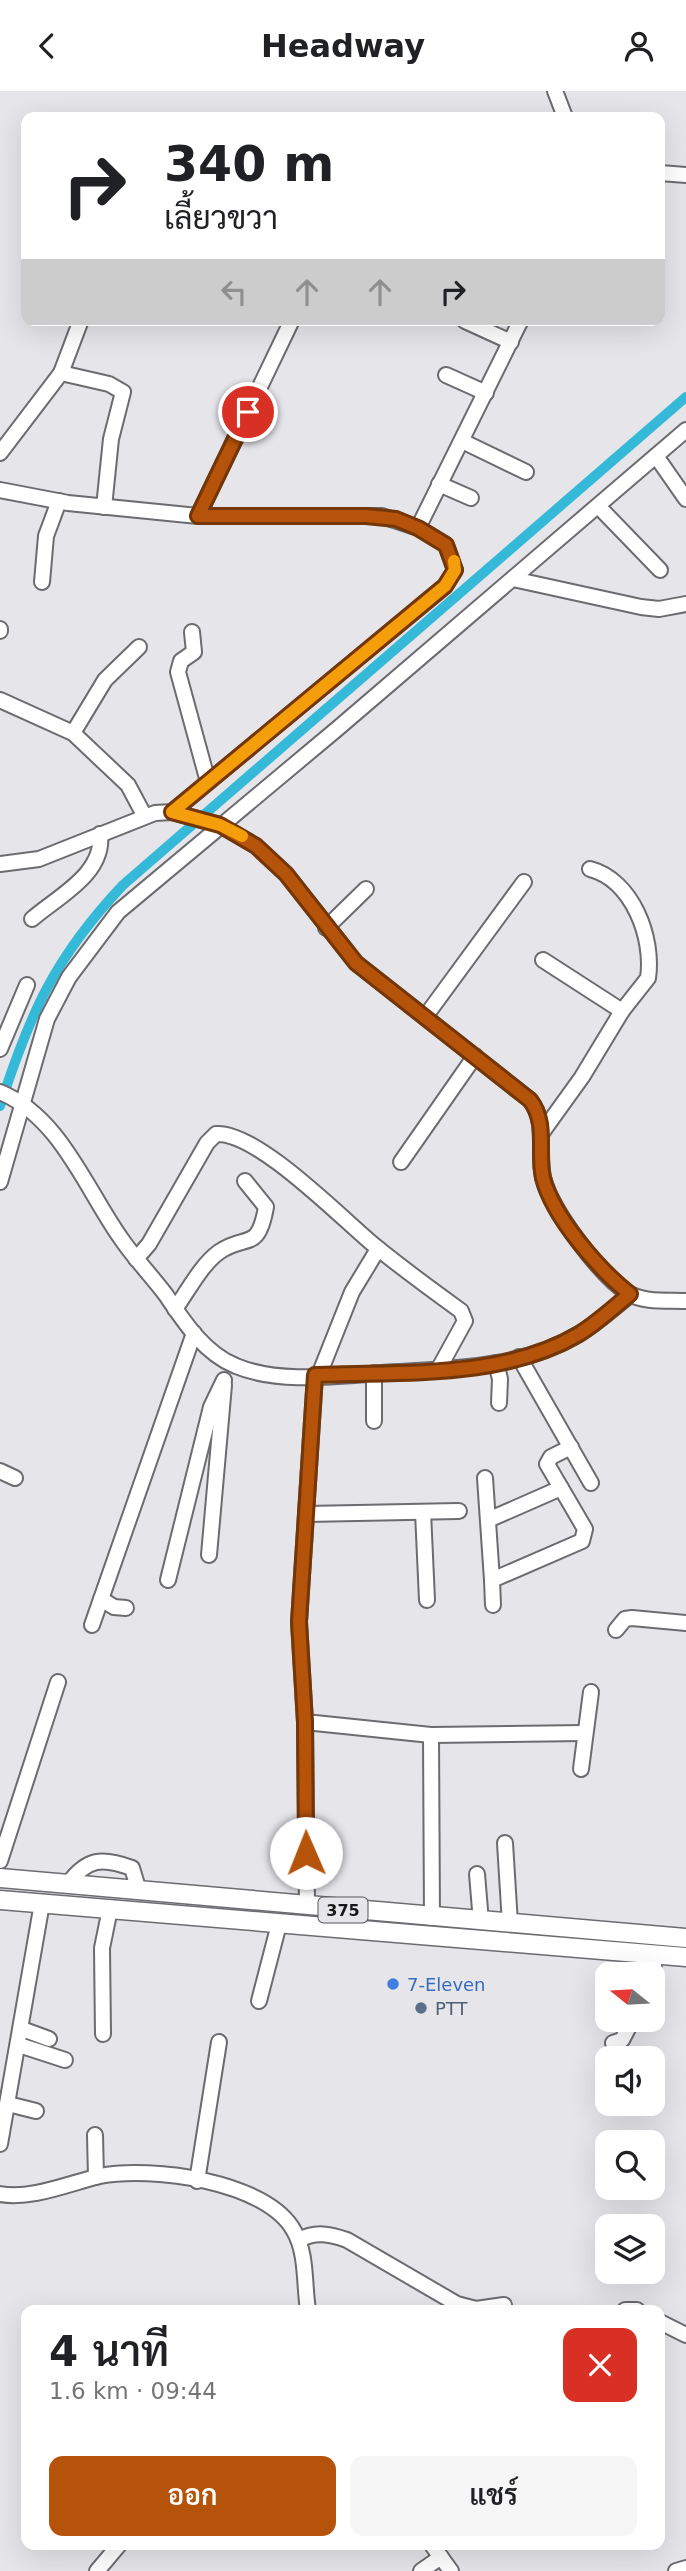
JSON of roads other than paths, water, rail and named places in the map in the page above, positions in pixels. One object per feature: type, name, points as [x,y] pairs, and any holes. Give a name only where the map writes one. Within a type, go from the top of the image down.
[{"type":"main road","name":"375","points":[[0,1880],[686,1938]]},
{"type":"main road","points":[[0,1880],[19,1902]]},
{"type":"main road","name":"375","points":[[0,1900],[686,1957]]},
{"type":"street","points":[[555,91],[563,112]]},
{"type":"street","points":[[665,173],[686,175]]},
{"type":"street","points":[[0,453],[61,373],[80,326]]},
{"type":"street","points":[[198,516],[289,326]]},
{"type":"street","points":[[476,326],[511,342]]},
{"type":"street","points":[[418,528],[519,326]]},
{"type":"street","points":[[61,373],[109,384],[123,392],[111,439],[104,507]]},
{"type":"street","points":[[446,375],[486,393]]},
{"type":"street","points":[[0,1182],[12,1098],[47,1019],[80,959],[118,912],[215,824],[513,579],[686,430]]},
{"type":"street","points":[[462,441],[526,472]]},
{"type":"street","points":[[656,456],[686,499]]},
{"type":"street","points":[[439,484],[471,498]]},
{"type":"street","points":[[0,490],[104,507],[198,516],[382,516],[418,528],[446,545],[454,560],[455,570],[445,586],[208,782],[177,813]]},
{"type":"street","points":[[42,582],[47,536],[59,501]]},
{"type":"street","points":[[598,506],[660,570]]},
{"type":"street","points":[[513,579],[641,607],[659,609],[686,604]]},
{"type":"street","points":[[192,632],[194,652],[181,661],[178,672],[208,782]]},
{"type":"street","points":[[74,733],[105,680],[139,647]]},
{"type":"street","points":[[0,700],[74,733],[128,785],[144,815]]},
{"type":"street","points":[[0,864],[39,859],[144,815],[177,813],[215,824],[241,836],[271,859],[356,963],[530,1100],[539,1111],[543,1176],[550,1197],[573,1233],[614,1282],[630,1294],[659,1300],[686,1301]]},
{"type":"street","points":[[32,919],[78,883],[99,851],[100,834]]},
{"type":"street","points":[[541,1134],[582,1077],[622,1011],[648,978],[647,952],[634,901],[611,878],[590,869]]},
{"type":"street","points":[[425,1017],[524,882]]},
{"type":"street","points":[[326,928],[366,889]]},
{"type":"street","points":[[543,960],[622,1011]]},
{"type":"street","points":[[0,1049],[27,985]]},
{"type":"street","points":[[401,1162],[475,1056]]},
{"type":"street","points":[[12,1098],[40,1119],[63,1148],[136,1259],[194,1333],[209,1349],[228,1362],[249,1370],[274,1374],[317,1375],[438,1370],[496,1363],[578,1335],[630,1294]]},
{"type":"street","points":[[136,1259],[149,1244],[207,1143],[216,1134],[224,1134],[248,1144],[301,1178],[326,1206],[465,1316],[438,1370]]},
{"type":"street","points":[[175,1309],[220,1251],[254,1238],[261,1228],[266,1207],[245,1181]]},
{"type":"street","points":[[307,1906],[305,1722],[299,1622],[317,1375],[352,1292],[378,1249]]},
{"type":"street","points":[[92,1625],[194,1333]]},
{"type":"street","points":[[519,1357],[591,1483]]},
{"type":"street","points":[[209,1555],[224,1380],[228,1362]]},
{"type":"street","points":[[496,1363],[500,1379],[499,1403]]},
{"type":"street","points":[[374,1373],[374,1422]]},
{"type":"street","points":[[167,1580],[211,1407],[224,1380]]},
{"type":"street","points":[[492,1580],[582,1541],[585,1529],[547,1460],[571,1447]]},
{"type":"street","points":[[0,1471],[15,1478]]},
{"type":"street","points":[[485,1478],[493,1605]]},
{"type":"street","points":[[488,1520],[561,1488]]},
{"type":"street","points":[[306,1514],[459,1511]]},
{"type":"street","points":[[423,1512],[427,1600]]},
{"type":"street","points":[[101,1599],[114,1607],[126,1608]]},
{"type":"street","points":[[616,1630],[620,1623],[632,1618],[686,1623]]},
{"type":"street","points":[[0,1861],[58,1682]]},
{"type":"street","points":[[581,1769],[591,1692]]},
{"type":"street","points":[[305,1722],[431,1735],[584,1733]]},
{"type":"street","points":[[431,1735],[432,1918]]},
{"type":"street","points":[[505,1843],[510,1924]]},
{"type":"street","points":[[68,1884],[88,1862],[104,1861],[132,1868],[139,1891]]},
{"type":"street","points":[[477,1874],[481,1922]]},
{"type":"street","points":[[0,2144],[42,1903]]},
{"type":"street","points":[[103,2034],[102,1948],[110,1909]]},
{"type":"street","points":[[259,2001],[279,1924]]},
{"type":"street","points":[[655,1962],[658,1954]]},
{"type":"street","points":[[22,2029],[50,2039]]},
{"type":"street","points":[[613,2043],[622,2040],[626,2032]]},
{"type":"street","points":[[197,2181],[219,2042]]},
{"type":"street","points":[[19,2046],[65,2060]]},
{"type":"street","points":[[8,2104],[36,2111]]},
{"type":"street","points":[[95,2135],[96,2177]]},
{"type":"street","points":[[0,2194],[24,2193],[96,2177],[141,2173],[197,2181],[248,2194],[273,2207],[293,2228],[299,2240],[307,2305]]},
{"type":"street","points":[[299,2240],[310,2234],[340,2238],[461,2305]]},
{"type":"street","points":[[665,2324],[686,2335]]},
{"type":"street","points":[[96,2571],[115,2550]]},
{"type":"street","points":[[421,2571],[439,2550],[451,2571]]},
{"type":"street","points":[[676,2571],[686,2568]]},
{"type":"waterway","points":[[0,1106],[22,1042],[47,988],[79,937],[123,885],[686,397]]},
{"type":"place","name":"7-Eleven","points":[[393,1984]]},
{"type":"place","name":"PTT","points":[[421,2008]]}]
